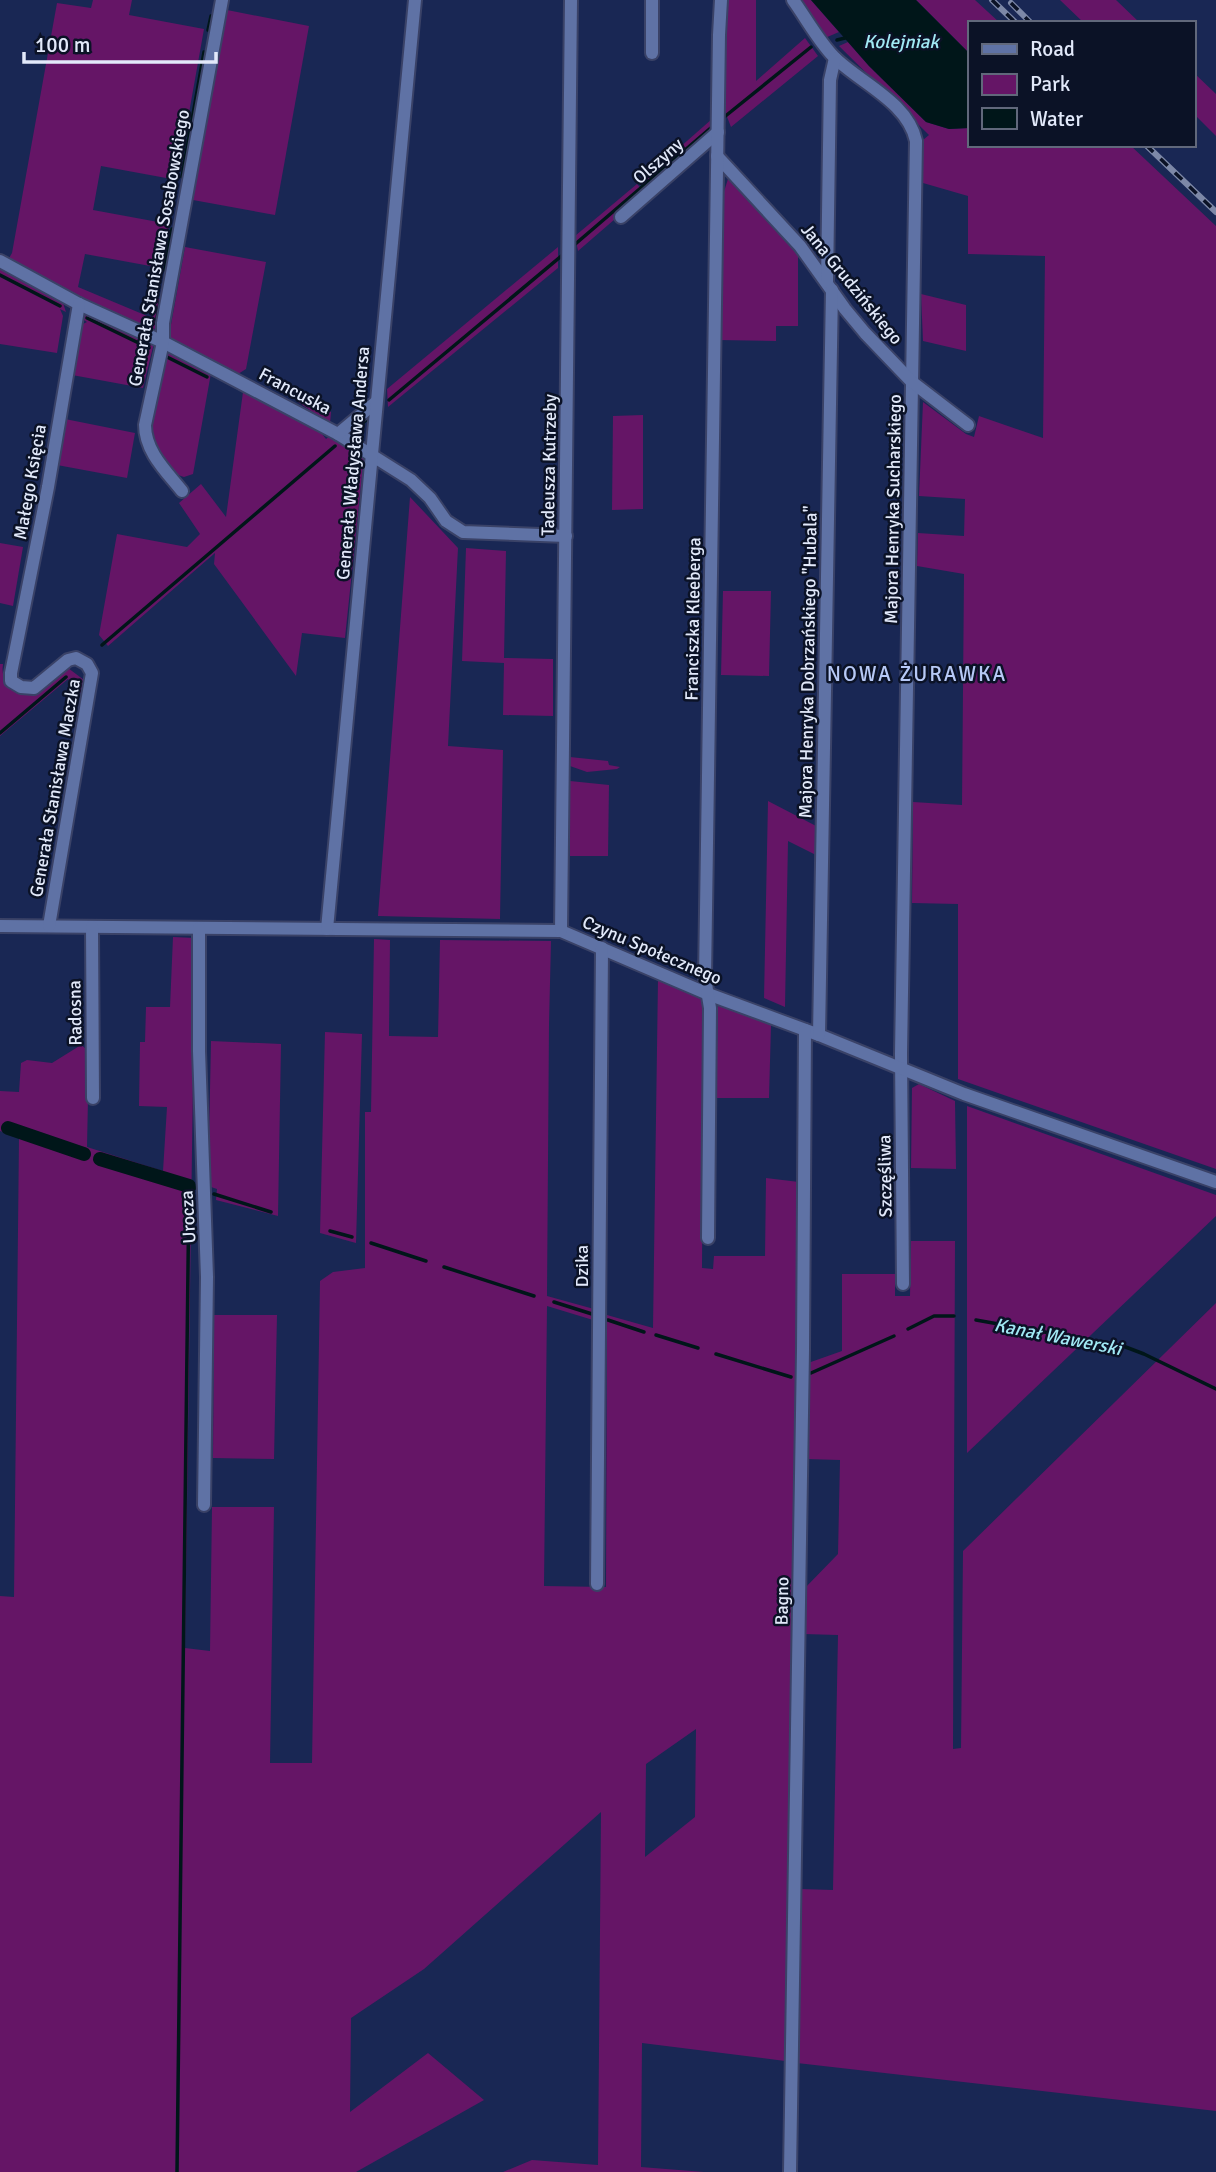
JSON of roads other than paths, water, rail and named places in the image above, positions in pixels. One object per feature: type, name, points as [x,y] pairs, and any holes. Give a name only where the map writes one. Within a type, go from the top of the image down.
[{"type":"street","name":"Generała Stanisława Sosabowskiego","points":[[182,491],[151,451],[145,438],[145,425],[163,342],[163,323],[222,0]]},
{"type":"street","name":"Generała Władysława Andersa","points":[[327,929],[415,0]]},
{"type":"street","name":"Tadeusza Kutrzeby","points":[[561,930],[571,0]]},
{"type":"street","points":[[652,0],[652,53]]},
{"type":"street","name":"Franciszka Kleeberga","points":[[708,1238],[710,1008],[705,978],[721,0]]},
{"type":"street","name":"Majora Henryka Sucharskiego","points":[[793,0],[835,58],[892,104],[914,130],[916,157],[901,1069]]},
{"type":"street","name":"Majora Henryka Dobrzańskiego \"Hubala\"","points":[[819,1035],[830,80],[835,58]]},
{"type":"street","name":"Olszyny","points":[[621,217],[718,132]]},
{"type":"street","name":"Jana Grudzińskiego","points":[[717,156],[800,246],[865,333],[912,382],[968,425]]},
{"type":"street","name":"Francuska","points":[[0,261],[79,304],[163,342],[338,433],[411,480],[430,498],[446,521],[463,532],[566,536]]},
{"type":"street","name":"Małego Księcia","points":[[79,304],[11,681],[16,685],[34,688],[68,660],[82,659]]},
{"type":"street","points":[[338,433],[376,402]]},
{"type":"street","name":"Generała Stanisława Maczka","points":[[49,926],[92,673],[82,659]]},
{"type":"street","name":"Czynu Społecznego","points":[[0,926],[561,930],[708,994],[819,1035],[964,1094],[1216,1182]]},
{"type":"street","name":"Radosna","points":[[92,927],[93,1098]]},
{"type":"street","name":"Urocza","points":[[199,928],[199,1051],[207,1277],[204,1505]]},
{"type":"street","name":"Dzika","points":[[597,1584],[602,948]]},
{"type":"street","name":"Bagno","points":[[790,2172],[803,1350],[805,1030]]},
{"type":"street","name":"Szczęśliwa","points":[[901,1069],[903,1283]]},
{"type":"water","name":"Kolejniak","points":[[811,0],[916,0],[968,52],[968,128],[949,129],[926,122],[869,66]]},
{"type":"waterway","points":[[208,30],[211,16]]},
{"type":"waterway","points":[[837,40],[845,38]]},
{"type":"waterway","points":[[723,118],[811,47]]},
{"type":"waterway","points":[[182,177],[204,52]]},
{"type":"waterway","points":[[573,246],[713,126]]},
{"type":"waterway","points":[[165,270],[172,229]]},
{"type":"waterway","points":[[389,400],[565,253]]},
{"type":"waterway","points":[[0,275],[60,306]]},
{"type":"waterway","points":[[156,324],[160,302]]},
{"type":"waterway","points":[[87,318],[149,348]]},
{"type":"waterway","points":[[167,357],[207,377]]},
{"type":"waterway","points":[[356,429],[366,420]]},
{"type":"waterway","points":[[102,645],[335,446]]},
{"type":"waterway","points":[[0,733],[66,677]]},
{"type":"waterway","name":"Kanał Wawerski","points":[[8,1128],[84,1154]]},
{"type":"waterway","name":"Kanał Wawerski","points":[[100,1159],[189,1186]]},
{"type":"waterway","points":[[177,2172],[189,1186],[195,1188]]},
{"type":"waterway","name":"Kanał Wawerski","points":[[214,1194],[271,1212]]},
{"type":"waterway","name":"Kanał Wawerski","points":[[330,1231],[352,1237]]},
{"type":"waterway","name":"Kanał Wawerski","points":[[371,1243],[426,1261]]},
{"type":"waterway","name":"Kanał Wawerski","points":[[444,1267],[534,1296]]},
{"type":"waterway","name":"Kanał Wawerski","points":[[554,1302],[592,1314]]},
{"type":"waterway","name":"Kanał Wawerski","points":[[908,1329],[934,1316],[954,1316]]},
{"type":"waterway","name":"Kanał Wawerski","points":[[608,1320],[644,1332]]},
{"type":"waterway","name":"Kanał Wawerski","points":[[976,1320],[1123,1346],[1216,1389]]},
{"type":"waterway","name":"Kanał Wawerski","points":[[656,1335],[698,1348]]},
{"type":"waterway","name":"Kanał Wawerski","points":[[811,1373],[894,1336]]},
{"type":"waterway","name":"Kanał Wawerski","points":[[716,1354],[791,1377]]},
{"type":"railway","points":[[992,0],[1014,21]]},
{"type":"railway","points":[[1011,3],[1029,21]]},
{"type":"railway","points":[[1148,147],[1216,212]]},
{"type":"district","name":"NOWA ŻURAWKA","points":[[917,674]]}]
